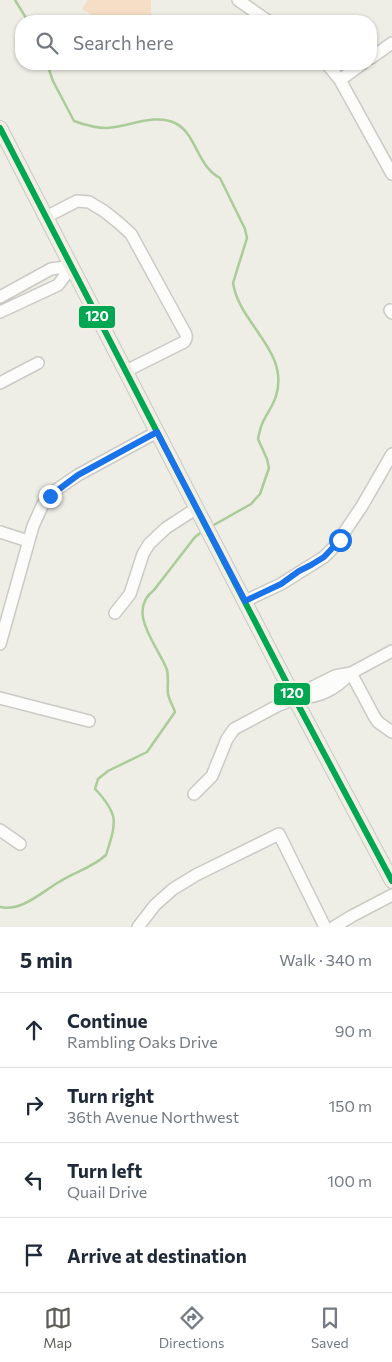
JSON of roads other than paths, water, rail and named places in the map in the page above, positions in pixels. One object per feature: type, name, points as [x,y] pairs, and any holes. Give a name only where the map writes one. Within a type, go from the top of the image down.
[{"type":"main road","points":[[0,128],[201,514],[219,553],[392,882]]},
{"type":"street","points":[[238,0],[259,15]]},
{"type":"street","points":[[377,54],[392,44]]},
{"type":"street","points":[[331,70],[340,80],[392,174]]},
{"type":"street","points":[[340,80],[354,70]]},
{"type":"street","points":[[46,216],[77,201],[82,201],[104,211],[119,223],[136,241],[183,329],[186,335],[184,342],[126,371]]},
{"type":"street","points":[[0,297],[51,269],[72,266]]},
{"type":"street","points":[[0,312],[58,285],[72,266]]},
{"type":"street","points":[[0,383],[38,363]]},
{"type":"street","points":[[0,644],[28,541],[43,504],[56,490],[105,459],[157,432]]},
{"type":"street","points":[[245,601],[281,584],[324,557],[335,546],[362,506],[392,454]]},
{"type":"street","points":[[115,613],[130,594],[142,554],[149,544],[166,528],[201,514]]},
{"type":"street","points":[[0,532],[28,541]]},
{"type":"street","points":[[194,794],[212,776],[226,739],[234,729],[296,699],[317,697],[339,686],[351,673],[392,651]]},
{"type":"street","points":[[351,673],[378,722],[392,732]]},
{"type":"street","points":[[0,698],[89,721]]},
{"type":"street","points":[[0,830],[20,844]]},
{"type":"street","points":[[138,927],[155,905],[178,886],[279,834],[325,927]]},
{"type":"street","points":[[334,927],[392,896]]},
{"type":"waterway","points":[[15,0],[24,15]]},
{"type":"waterway","points":[[49,70],[74,121],[90,126],[107,128],[159,119],[175,123],[182,128],[188,134],[206,165],[220,178],[245,229],[247,238],[233,283],[237,298],[244,312],[270,351],[276,365],[278,380],[276,396],[262,424],[258,439],[269,468],[260,494],[251,504],[212,526]]},
{"type":"waterway","points":[[0,907],[16,907],[23,904],[106,855],[114,827],[114,820],[109,806],[95,789],[98,779],[108,771],[147,752],[175,712],[168,694],[167,670],[147,630],[143,619],[143,609],[146,599],[195,537],[203,531]]}]
